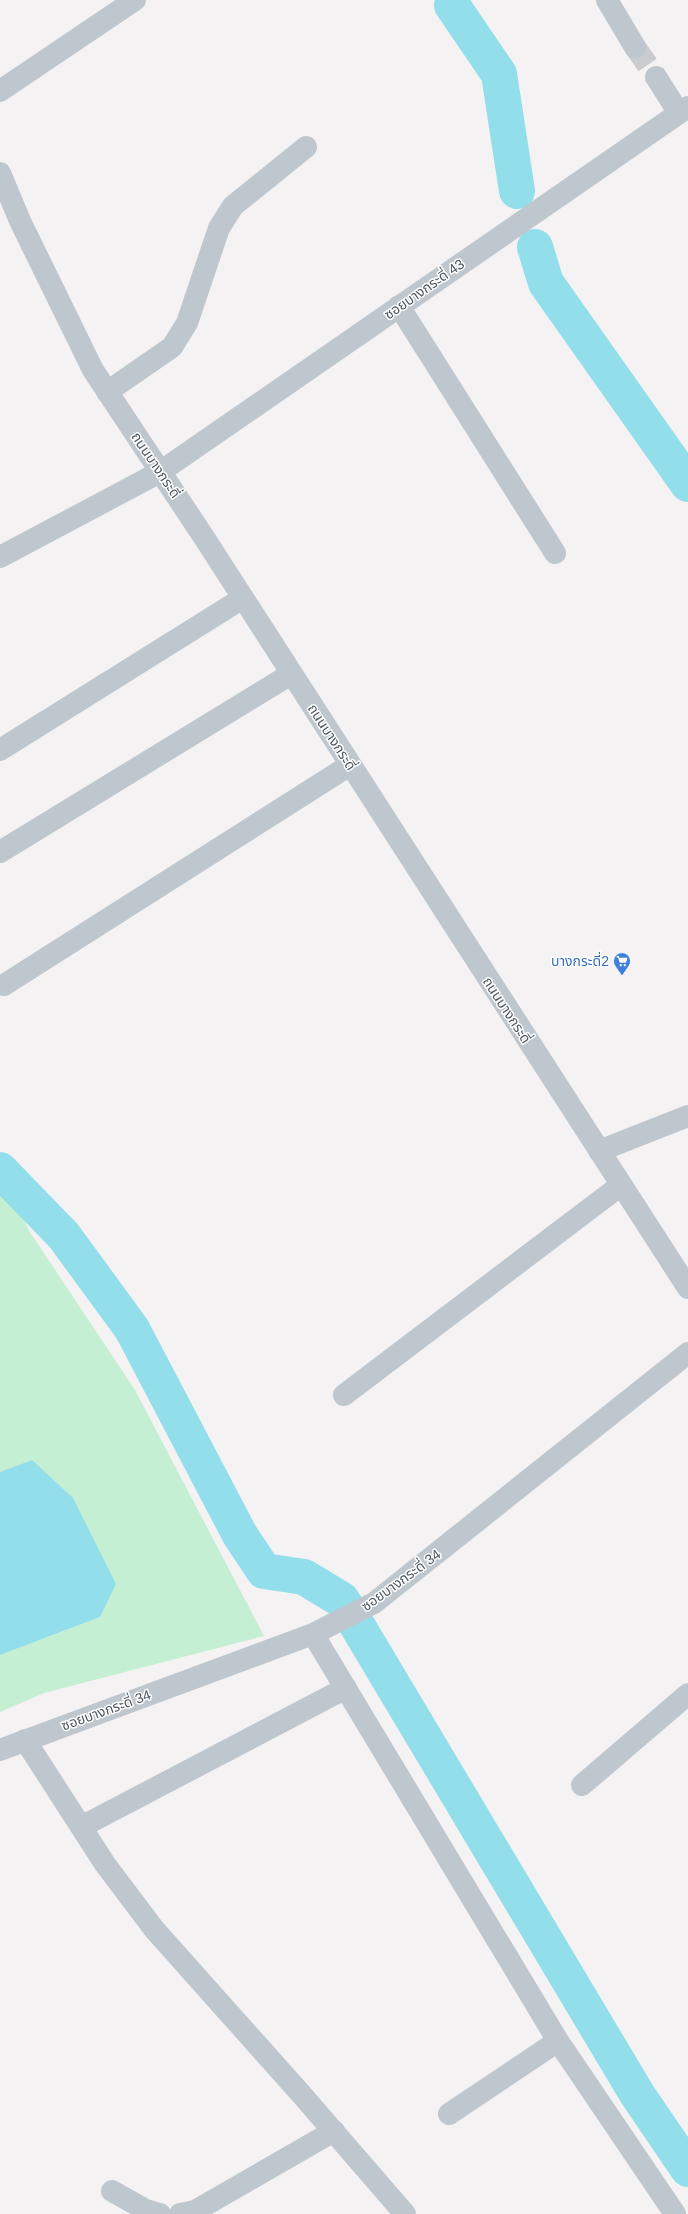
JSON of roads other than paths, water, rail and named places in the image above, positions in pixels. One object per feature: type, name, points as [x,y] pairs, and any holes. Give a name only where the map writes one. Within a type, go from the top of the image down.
[{"type":"street","points":[[607,0],[635,47]]},
{"type":"street","points":[[0,91],[129,2]]},
{"type":"street","points":[[656,77],[683,110]]},
{"type":"street","name":"ซอยบางกระดี่ 43","points":[[0,557],[160,472],[683,110]]},
{"type":"street","points":[[108,392],[172,347],[187,323],[219,228],[230,211],[234,206],[306,147]]},
{"type":"street","name":"ถนนบางกระดี่","points":[[0,174],[20,221],[93,370],[688,1288]]},
{"type":"street","points":[[399,306],[555,553]]},
{"type":"street","points":[[0,750],[242,598]]},
{"type":"street","points":[[0,852],[291,674]]},
{"type":"street","points":[[4,985],[350,765]]},
{"type":"street","points":[[599,1151],[688,1116]]},
{"type":"street","points":[[344,1396],[621,1184]]},
{"type":"street","name":"ซอยบางกระดี่ 34","points":[[0,1750],[313,1634],[374,1603],[688,1353]]},
{"type":"street","points":[[313,1634],[558,2041],[675,2214]]},
{"type":"street","points":[[81,1827],[346,1688]]},
{"type":"street","points":[[582,1785],[688,1694]]},
{"type":"street","points":[[25,1740],[104,1864],[154,1929],[334,2131],[405,2214]]},
{"type":"street","points":[[449,2114],[558,2041]]},
{"type":"street","points":[[180,2214],[195,2211],[334,2131]]},
{"type":"street","points":[[112,2191],[146,2210],[160,2214]]},
{"type":"water","points":[[32,1460],[73,1498],[116,1584],[100,1617],[0,1655],[0,1472]]},
{"type":"waterway","points":[[452,5],[499,74],[517,191]]},
{"type":"waterway","points":[[535,247],[546,283],[688,484]]},
{"type":"waterway","points":[[0,1170],[64,1236],[132,1329],[240,1535],[264,1571],[304,1577],[342,1600],[637,2094],[688,2169]]},
{"type":"tunnel","points":[[635,47],[656,77]]},
{"type":"place","name":"บางกระดี่2","points":[[622,976]]}]
